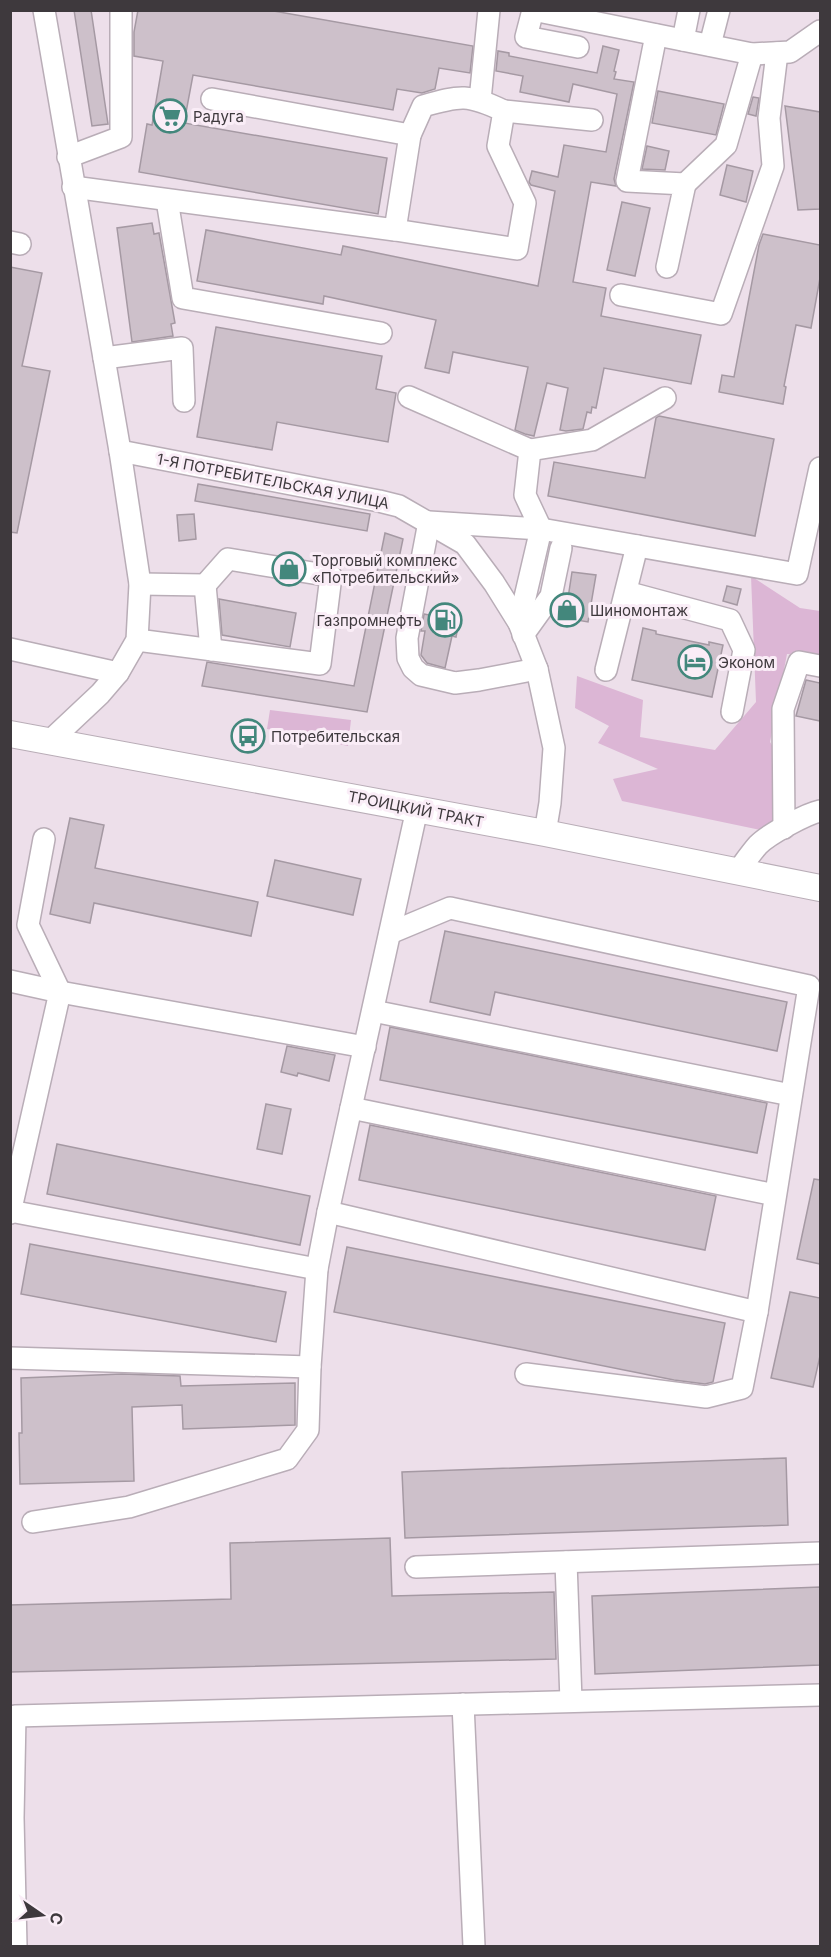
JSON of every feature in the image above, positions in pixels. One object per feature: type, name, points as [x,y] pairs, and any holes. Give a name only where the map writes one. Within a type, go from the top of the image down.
[{"type":"main road","name":"ТРОИЦКИЙ ТРАКТ","points":[[10,734],[545,833],[820,888]]},
{"type":"street","points":[[68,157],[121,137],[121,10]]},
{"type":"street","points":[[480,100],[489,10]]},
{"type":"street","points":[[578,47],[526,37],[533,10],[752,54],[790,52],[820,31]]},
{"type":"street","points":[[682,40],[689,10]]},
{"type":"street","points":[[710,45],[719,10]]},
{"type":"street","points":[[38,11],[68,157],[104,358],[140,584],[137,640],[118,673],[100,694],[50,741]]},
{"type":"street","points":[[656,35],[627,181],[685,184]]},
{"type":"street","points":[[621,295],[721,314],[773,166],[770,118],[777,53]]},
{"type":"street","points":[[668,267],[685,184],[726,145],[752,54]]},
{"type":"street","points":[[395,230],[410,135],[423,106],[456,97],[480,100],[504,111],[592,120]]},
{"type":"street","points":[[212,99],[410,135]]},
{"type":"street","points":[[73,188],[395,230],[518,249],[525,203],[498,146],[504,111]]},
{"type":"street","points":[[167,200],[183,297],[381,333]]},
{"type":"street","points":[[104,358],[182,348],[184,401]]},
{"type":"street","points":[[409,398],[530,450],[592,440],[665,398]]},
{"type":"street","points":[[521,629],[541,529],[525,495],[530,450]]},
{"type":"street","name":"1-Я ПОТРЕБИТЕЛЬСКАЯ УЛИЦА","points":[[120,451],[399,506],[465,544],[494,583],[521,629],[537,669],[554,748],[550,803],[545,833]]},
{"type":"street","points":[[537,669],[455,683],[421,675],[412,668],[408,658],[407,638],[429,522],[541,529],[797,574],[820,468]]},
{"type":"street","points":[[606,670],[637,546]]},
{"type":"street","points":[[521,629],[551,596],[561,548]]},
{"type":"street","points":[[137,640],[210,650],[320,664],[331,576],[228,559],[205,585],[210,650]]},
{"type":"street","points":[[140,584],[205,585]]},
{"type":"street","points":[[626,592],[730,620],[744,650],[732,712]]},
{"type":"street","points":[[10,649],[118,673]]},
{"type":"street","points":[[784,828],[783,710],[799,662],[820,666]]},
{"type":"street","points":[[33,1522],[129,1507],[287,1459],[308,1430],[317,1269],[417,809]]},
{"type":"street","points":[[738,871],[759,844],[784,828],[820,811]]},
{"type":"street","points":[[44,839],[28,925],[60,992],[11,1212],[317,1269]]},
{"type":"street","points":[[390,933],[450,908],[809,986],[757,1312],[742,1388],[706,1397],[526,1374]]},
{"type":"street","points":[[10,981],[365,1047]]},
{"type":"street","points":[[373,1011],[791,1095]]},
{"type":"street","points":[[351,1108],[775,1195]]},
{"type":"street","points":[[328,1212],[757,1312]]},
{"type":"street","points":[[10,1358],[310,1367]]},
{"type":"street","points":[[416,1567],[820,1553]]},
{"type":"street","points":[[566,1562],[571,1701]]},
{"type":"street","points":[[16,1947],[12,1819],[15,1716],[820,1695]]},
{"type":"street","points":[[463,1704],[474,1947]]},
{"type":"shaded area","points":[[751,576],[800,608],[820,611],[820,655],[787,654],[770,742],[791,775],[770,832],[622,801],[613,779],[658,769],[598,743],[609,726],[575,708],[577,676],[643,700],[640,737],[715,750],[756,702]]},
{"type":"shaded area","points":[[270,710],[351,720],[348,746],[267,729]]},
{"type":"building","points":[[74,10],[91,10],[108,124],[92,126]]},
{"type":"building","name":"Радуга","points":[[138,10],[268,10],[473,46],[470,73],[439,68],[435,89],[422,93],[397,89],[393,110],[193,75],[184,123],[387,158],[378,214],[139,172],[147,124],[152,125],[163,61],[134,56],[134,32]]},
{"type":"building","points":[[603,46],[619,50],[614,79],[634,82],[614,179],[616,186],[591,182],[573,282],[606,288],[601,316],[701,335],[691,384],[604,368],[596,408],[592,407],[591,413],[587,412],[583,429],[566,431],[560,430],[568,388],[547,383],[534,436],[515,430],[528,367],[453,352],[449,373],[425,368],[436,320],[324,296],[323,304],[197,281],[206,230],[341,255],[343,246],[538,286],[555,191],[531,185],[529,182],[532,171],[558,177],[564,145],[606,152],[617,94],[573,84],[569,102],[520,92],[523,76],[496,71],[498,51],[509,53],[509,56],[597,73]]},
{"type":"building","points":[[658,91],[724,104],[716,135],[652,123]]},
{"type":"building","points":[[753,97],[759,98],[756,116],[748,114]]},
{"type":"building","points":[[785,106],[820,112],[820,209],[798,210]]},
{"type":"building","points":[[647,146],[669,151],[665,170],[642,169]]},
{"type":"building","points":[[727,165],[753,171],[746,202],[720,195]]},
{"type":"building","points":[[622,202],[650,208],[635,276],[607,270]]},
{"type":"building","points":[[152,223],[154,234],[159,233],[175,323],[171,324],[173,336],[132,342],[117,228]]},
{"type":"building","points":[[763,234],[820,245],[820,278],[811,328],[796,325],[784,386],[786,387],[783,404],[719,392],[722,375],[734,377]]},
{"type":"building","points":[[10,267],[42,273],[22,366],[50,371],[17,533],[10,532]]},
{"type":"building","points":[[216,327],[382,356],[376,389],[396,393],[388,442],[277,422],[272,450],[197,437]]},
{"type":"building","points":[[659,416],[774,439],[755,536],[548,496],[554,462],[645,478],[656,418]]},
{"type":"building","points":[[198,484],[370,514],[367,531],[195,501]]},
{"type":"building","points":[[194,514],[196,539],[179,541],[177,515]]},
{"type":"building","points":[[385,533],[403,539],[367,712],[202,686],[207,662],[354,686]]},
{"type":"building","points":[[572,572],[596,575],[588,622],[565,618]]},
{"type":"building","points":[[727,586],[741,589],[737,605],[723,601]]},
{"type":"building","points":[[219,599],[296,613],[290,647],[222,635]]},
{"type":"building","points":[[424,614],[459,621],[456,637],[452,636],[445,668],[427,663],[421,655],[425,631],[421,631]]},
{"type":"building","points":[[643,628],[656,631],[656,634],[709,645],[709,642],[723,645],[712,697],[632,680]]},
{"type":"building","points":[[806,680],[820,683],[820,721],[796,716]]},
{"type":"building","points":[[70,818],[104,825],[95,868],[258,902],[251,936],[94,903],[90,923],[50,914]]},
{"type":"building","points":[[275,860],[361,879],[353,915],[267,896]]},
{"type":"building","points":[[445,931],[787,1002],[777,1051],[495,992],[490,1015],[430,1002]]},
{"type":"building","points":[[390,1027],[767,1103],[757,1153],[380,1080]]},
{"type":"building","points":[[287,1046],[335,1055],[329,1081],[298,1073],[297,1076],[281,1072]]},
{"type":"building","points":[[266,1104],[291,1109],[282,1154],[257,1149]]},
{"type":"building","points":[[370,1125],[716,1196],[705,1250],[359,1180]]},
{"type":"building","points":[[57,1144],[310,1196],[300,1245],[47,1194]]},
{"type":"building","points":[[814,1179],[820,1180],[820,1264],[797,1259]]},
{"type":"building","points":[[30,1244],[286,1292],[276,1342],[21,1294]]},
{"type":"building","points":[[347,1247],[725,1323],[713,1382],[705,1384],[674,1380],[334,1312]]},
{"type":"building","points":[[790,1292],[820,1298],[820,1356],[813,1387],[771,1378]]},
{"type":"building","points":[[122,1374],[180,1376],[181,1386],[295,1383],[295,1425],[183,1429],[182,1405],[132,1407],[134,1481],[20,1484],[21,1378]]},
{"type":"building","points":[[786,1458],[788,1525],[405,1538],[402,1472]]},
{"type":"building","points":[[390,1538],[392,1596],[554,1592],[556,1659],[10,1672],[10,1605],[231,1599],[230,1543]]},
{"type":"building","points":[[820,1587],[820,1665],[595,1674],[592,1596]]},
{"type":"place","name":"Радуга","points":[[170,116]]},
{"type":"place","name":"Торговый комплекс «Потребительский»","points":[[289,569]]},
{"type":"place","name":"Шиномонтаж","points":[[567,610]]},
{"type":"place","name":"Газпромнефть","points":[[445,620]]},
{"type":"place","name":"Эконом","points":[[695,662]]},
{"type":"place","name":"Потребительская","points":[[248,736]]}]
